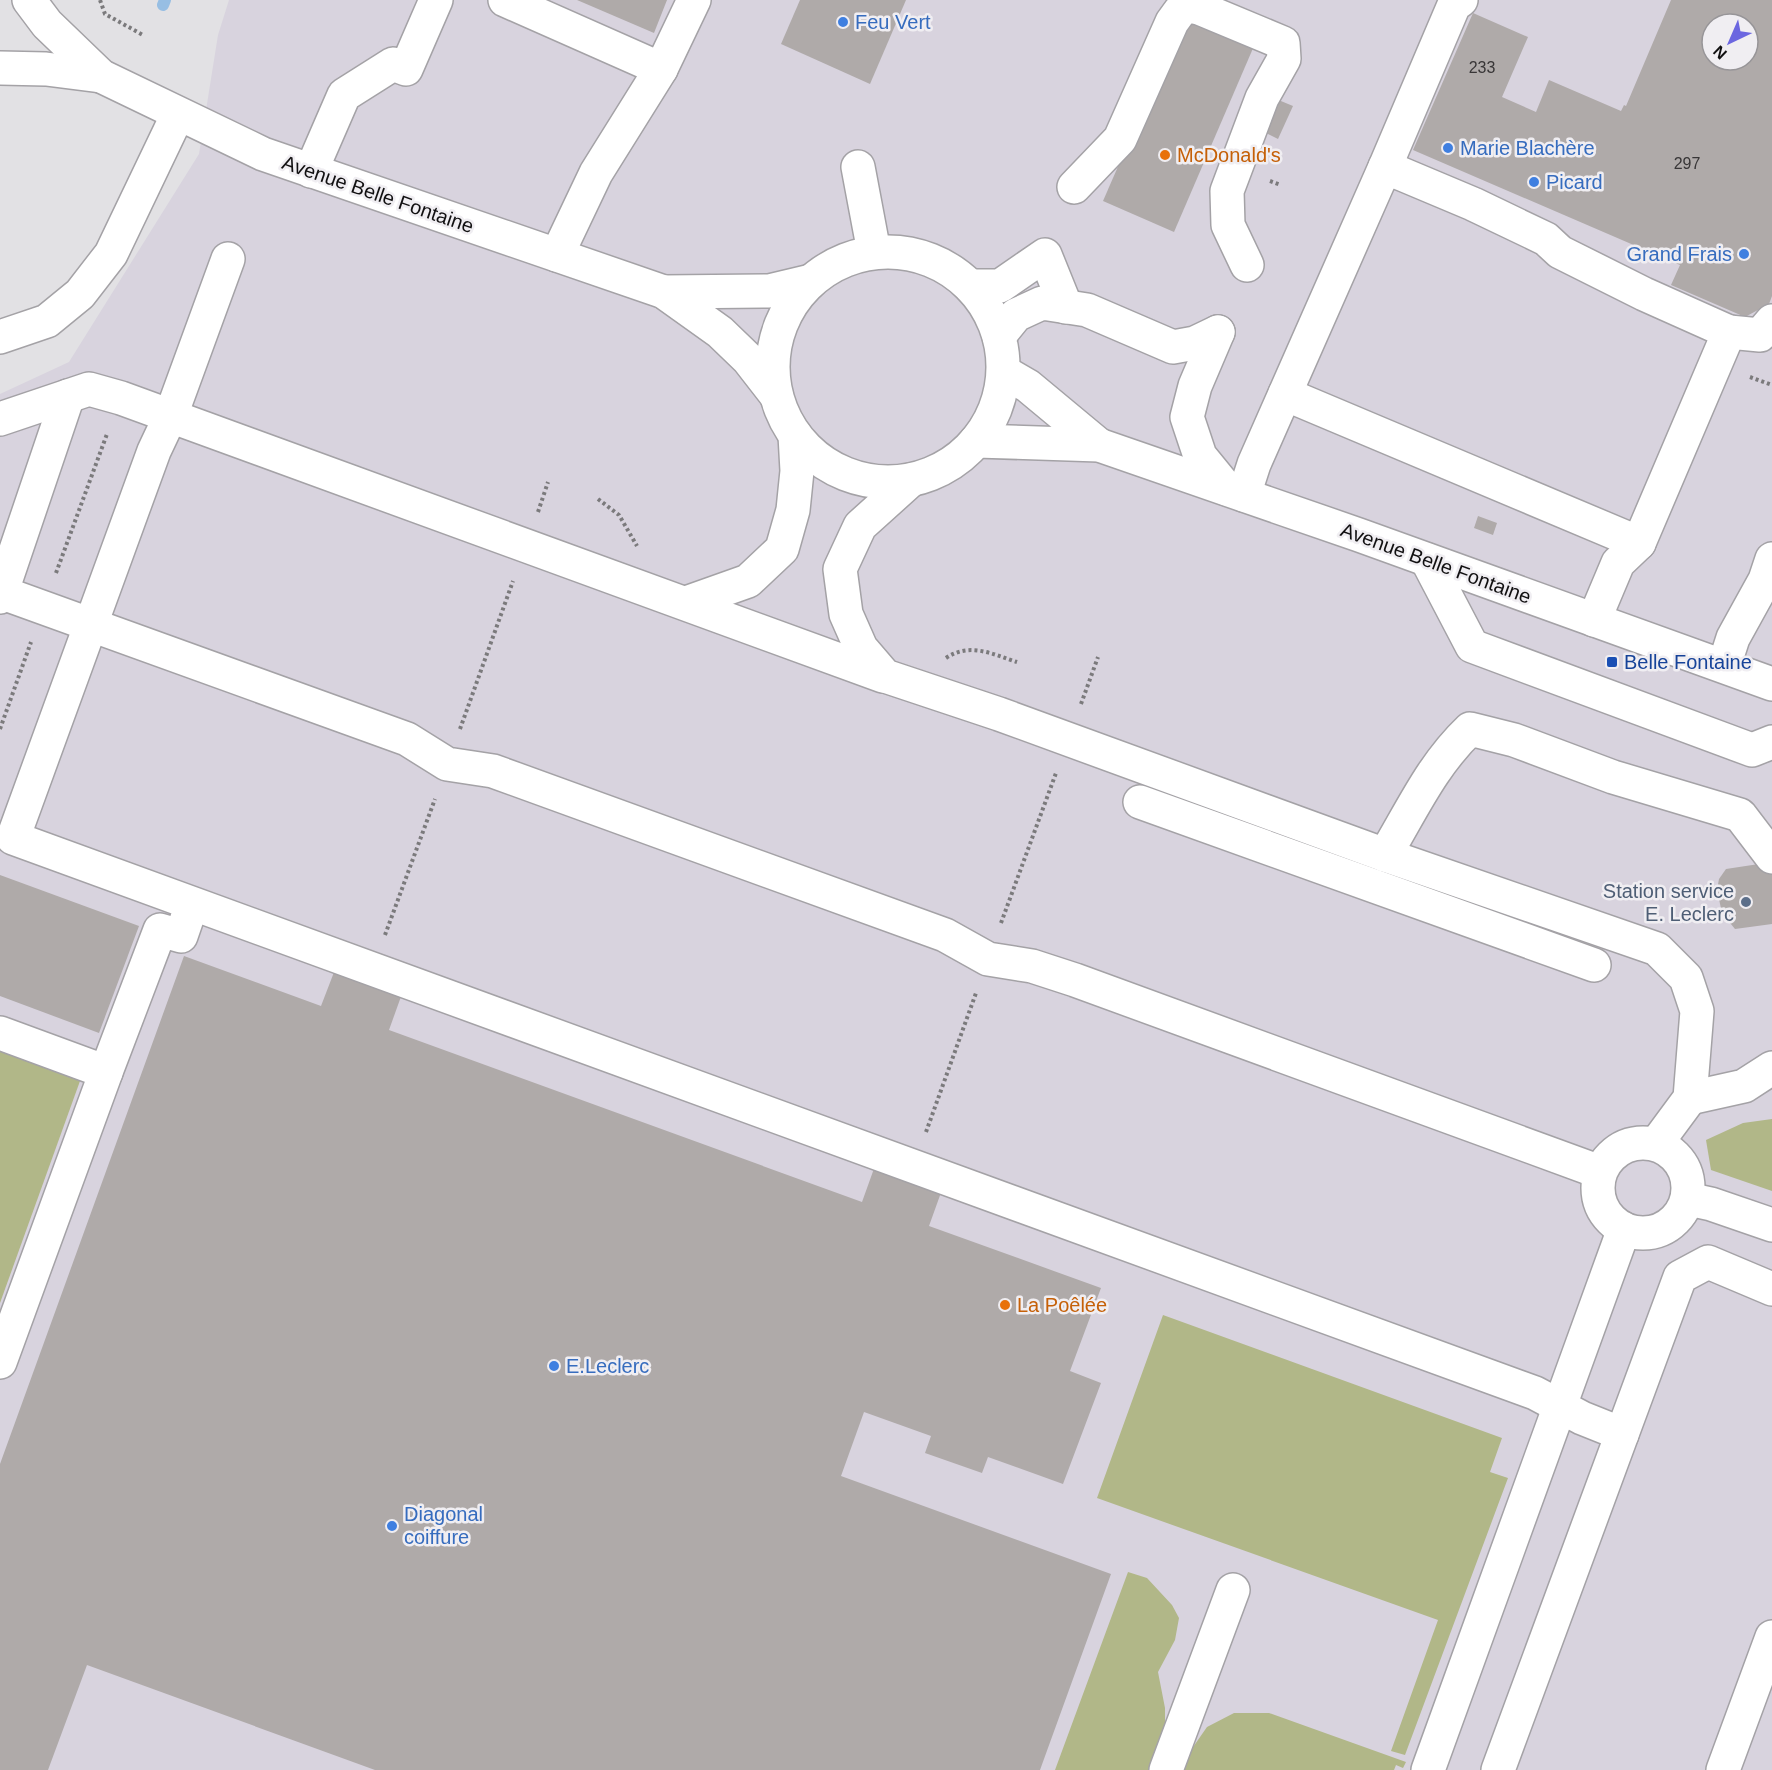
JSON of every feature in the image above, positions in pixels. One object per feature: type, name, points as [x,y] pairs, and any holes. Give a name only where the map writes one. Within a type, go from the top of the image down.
[{"type":"street","name":"Avenue Belle Fontaine","points":[[29,0],[47,24],[101,76],[263,154],[664,291],[720,332],[747,359],[776,395]]},
{"type":"street","points":[[311,171],[344,95],[393,64],[406,69],[436,0]]},
{"type":"street","points":[[505,0],[661,69]]},
{"type":"street","points":[[557,255],[596,173],[661,69],[694,0]]},
{"type":"street","points":[[999,336],[1016,315],[1042,303],[1087,310],[1173,347],[1195,343],[1218,332],[1195,386],[1187,417],[1200,456],[1236,492],[1254,464],[1454,5],[1461,0]]},
{"type":"street","points":[[1074,187],[1120,139],[1172,22],[1180,10],[1189,6],[1199,9],[1283,43],[1284,59],[1262,98],[1227,190],[1228,225],[1247,265]]},
{"type":"street","name":"Avenue Belle Fontaine","points":[[0,68],[46,69],[101,76]]},
{"type":"street","points":[[0,337],[47,321],[80,294],[111,254],[178,114]]},
{"type":"street","points":[[1385,166],[1546,239],[1560,252],[1644,294],[1729,332],[1760,335],[1772,321]]},
{"type":"street","points":[[858,167],[874,252]]},
{"type":"street","points":[[874,252],[909,253],[942,265],[970,285],[988,308],[999,336],[1004,372],[1000,397],[976,441],[947,466],[911,480],[878,482],[847,474],[818,458],[795,435],[776,395],[773,364],[778,333],[791,305],[811,281],[840,262],[874,252]]},
{"type":"street","points":[[970,285],[1000,286],[1046,255],[1066,307]]},
{"type":"street","points":[[228,258],[171,415],[154,451],[92,625],[7,836],[1535,1393],[1622,1434]]},
{"type":"street","name":"Avenue Belle Fontaine","points":[[664,291],[769,291],[811,281]]},
{"type":"street","points":[[1594,620],[1618,563],[1639,543],[1729,332]]},
{"type":"street","name":"Avenue Belle Fontaine","points":[[1004,372],[1028,386],[1099,445]]},
{"type":"street","points":[[0,419],[89,389],[121,398],[885,676],[1068,739],[1385,855],[1658,949],[1686,978],[1697,1011],[1690,1098],[1656,1144]]},
{"type":"street","points":[[1285,394],[1639,543]]},
{"type":"street","points":[[68,396],[0,594],[407,739],[447,764],[493,771],[945,934],[988,959],[1032,966],[1065,977],[1600,1172]]},
{"type":"street","points":[[686,603],[748,581],[782,549],[793,510],[797,471],[795,435]]},
{"type":"street","name":"Avenue Belle Fontaine","points":[[976,441],[1033,445],[1099,445],[1772,684]]},
{"type":"street","points":[[885,676],[861,648],[846,614],[840,569],[860,526],[911,480]]},
{"type":"street","points":[[1724,666],[1733,638],[1765,580],[1772,559]]},
{"type":"street","points":[[1427,560],[1472,646],[1752,750],[1772,742]]},
{"type":"street","points":[[1385,855],[1437,765],[1450,748],[1470,729],[1514,740],[1612,777],[1740,815],[1772,857]]},
{"type":"street","points":[[1140,802],[1594,965]]},
{"type":"street","points":[[0,1362],[160,930],[181,936],[192,904]]},
{"type":"street","points":[[0,1033],[106,1072]]},
{"type":"street","points":[[1690,1098],[1744,1086],[1772,1068]]},
{"type":"street","points":[[1643,1142],[1656,1144],[1669,1150],[1679,1159],[1687,1178],[1688,1199],[1674,1222],[1650,1233],[1637,1233],[1624,1229],[1612,1221],[1604,1211],[1597,1185],[1600,1172],[1617,1150],[1629,1144],[1643,1142]]},
{"type":"street","points":[[1688,1199],[1711,1204],[1772,1225]]},
{"type":"street","points":[[1428,1770],[1624,1229]]},
{"type":"street","points":[[1498,1770],[1680,1277],[1708,1262],[1772,1289]]},
{"type":"street","points":[[1166,1770],[1233,1590]]},
{"type":"street","points":[[1723,1770],[1772,1637]]},
{"type":"path","points":[[100,0],[105,14],[143,35]]},
{"type":"path","points":[[0,729],[121,398]]},
{"type":"path","points":[[914,1167],[1098,657]]},
{"type":"shaded area","points":[[229,0],[1772,0],[1772,1770],[0,1770],[0,394],[69,362],[199,154],[218,35]]},
{"type":"green space","points":[[0,1051],[80,1081],[0,1303]]},
{"type":"green space","points":[[1772,1119],[1772,1191],[1711,1170],[1706,1140],[1743,1123]]},
{"type":"green space","points":[[1163,1315],[1502,1438],[1490,1472],[1508,1478],[1405,1755],[1391,1751],[1438,1620],[1097,1498]]},
{"type":"green space","points":[[1128,1572],[1147,1578],[1172,1605],[1179,1618],[1175,1640],[1158,1672],[1165,1708],[1165,1734],[1152,1770],[1055,1770]]},
{"type":"green space","points":[[1234,1713],[1269,1713],[1406,1762],[1403,1768],[1396,1765],[1394,1770],[1183,1770],[1191,1750],[1207,1727]]},
{"type":"building","points":[[577,0],[667,0],[654,33]]},
{"type":"building","name":"Feu Vert","points":[[800,0],[906,0],[870,84],[781,44]]},
{"type":"building","points":[[1671,0],[1772,0],[1772,296],[1769,304],[1745,317],[1671,285],[1680,265],[1413,150],[1473,13],[1528,37],[1502,97],[1536,112],[1549,80],[1621,111],[1624,105],[1626,106]]},
{"type":"building","name":"McDonald's","points":[[1187,16],[1257,39],[1174,232],[1103,201]]},
{"type":"building","points":[[1276,99],[1293,106],[1278,139],[1262,131]]},
{"type":"building","points":[[1478,516],[1497,523],[1493,535],[1474,528]]},
{"type":"building","name":"Station service E. Leclerc","points":[[1772,862],[1772,924],[1735,929],[1722,913],[1717,890],[1719,879],[1726,869]]},
{"type":"building","points":[[0,875],[139,926],[99,1033],[0,996]]},
{"type":"building","name":"E.Leclerc","points":[[184,956],[321,1006],[336,967],[403,991],[389,1030],[862,1202],[876,1163],[943,1187],[929,1226],[1101,1288],[1070,1371],[1101,1383],[1063,1484],[988,1457],[982,1473],[925,1453],[931,1436],[864,1412],[841,1476],[1111,1574],[1040,1770],[375,1770],[87,1665],[48,1770],[0,1770],[0,1464]]},
{"type":"waterway","points":[[163,5],[165,0]]},
{"type":"place","name":"Feu Vert","points":[[843,22]]},
{"type":"place","name":"Marie Blachère","points":[[1448,148]]},
{"type":"place","name":"McDonald's","points":[[1165,155]]},
{"type":"place","name":"Picard","points":[[1534,182]]},
{"type":"place","name":"Grand Frais","points":[[1744,254]]},
{"type":"place","name":"Belle Fontaine","points":[[1612,662]]},
{"type":"place","name":"Station service E. Leclerc","points":[[1746,902]]},
{"type":"place","name":"La Poêlée","points":[[1005,1305]]},
{"type":"place","name":"E.Leclerc","points":[[554,1366]]},
{"type":"place","name":"Diagonal coiffure","points":[[392,1526]]}]
